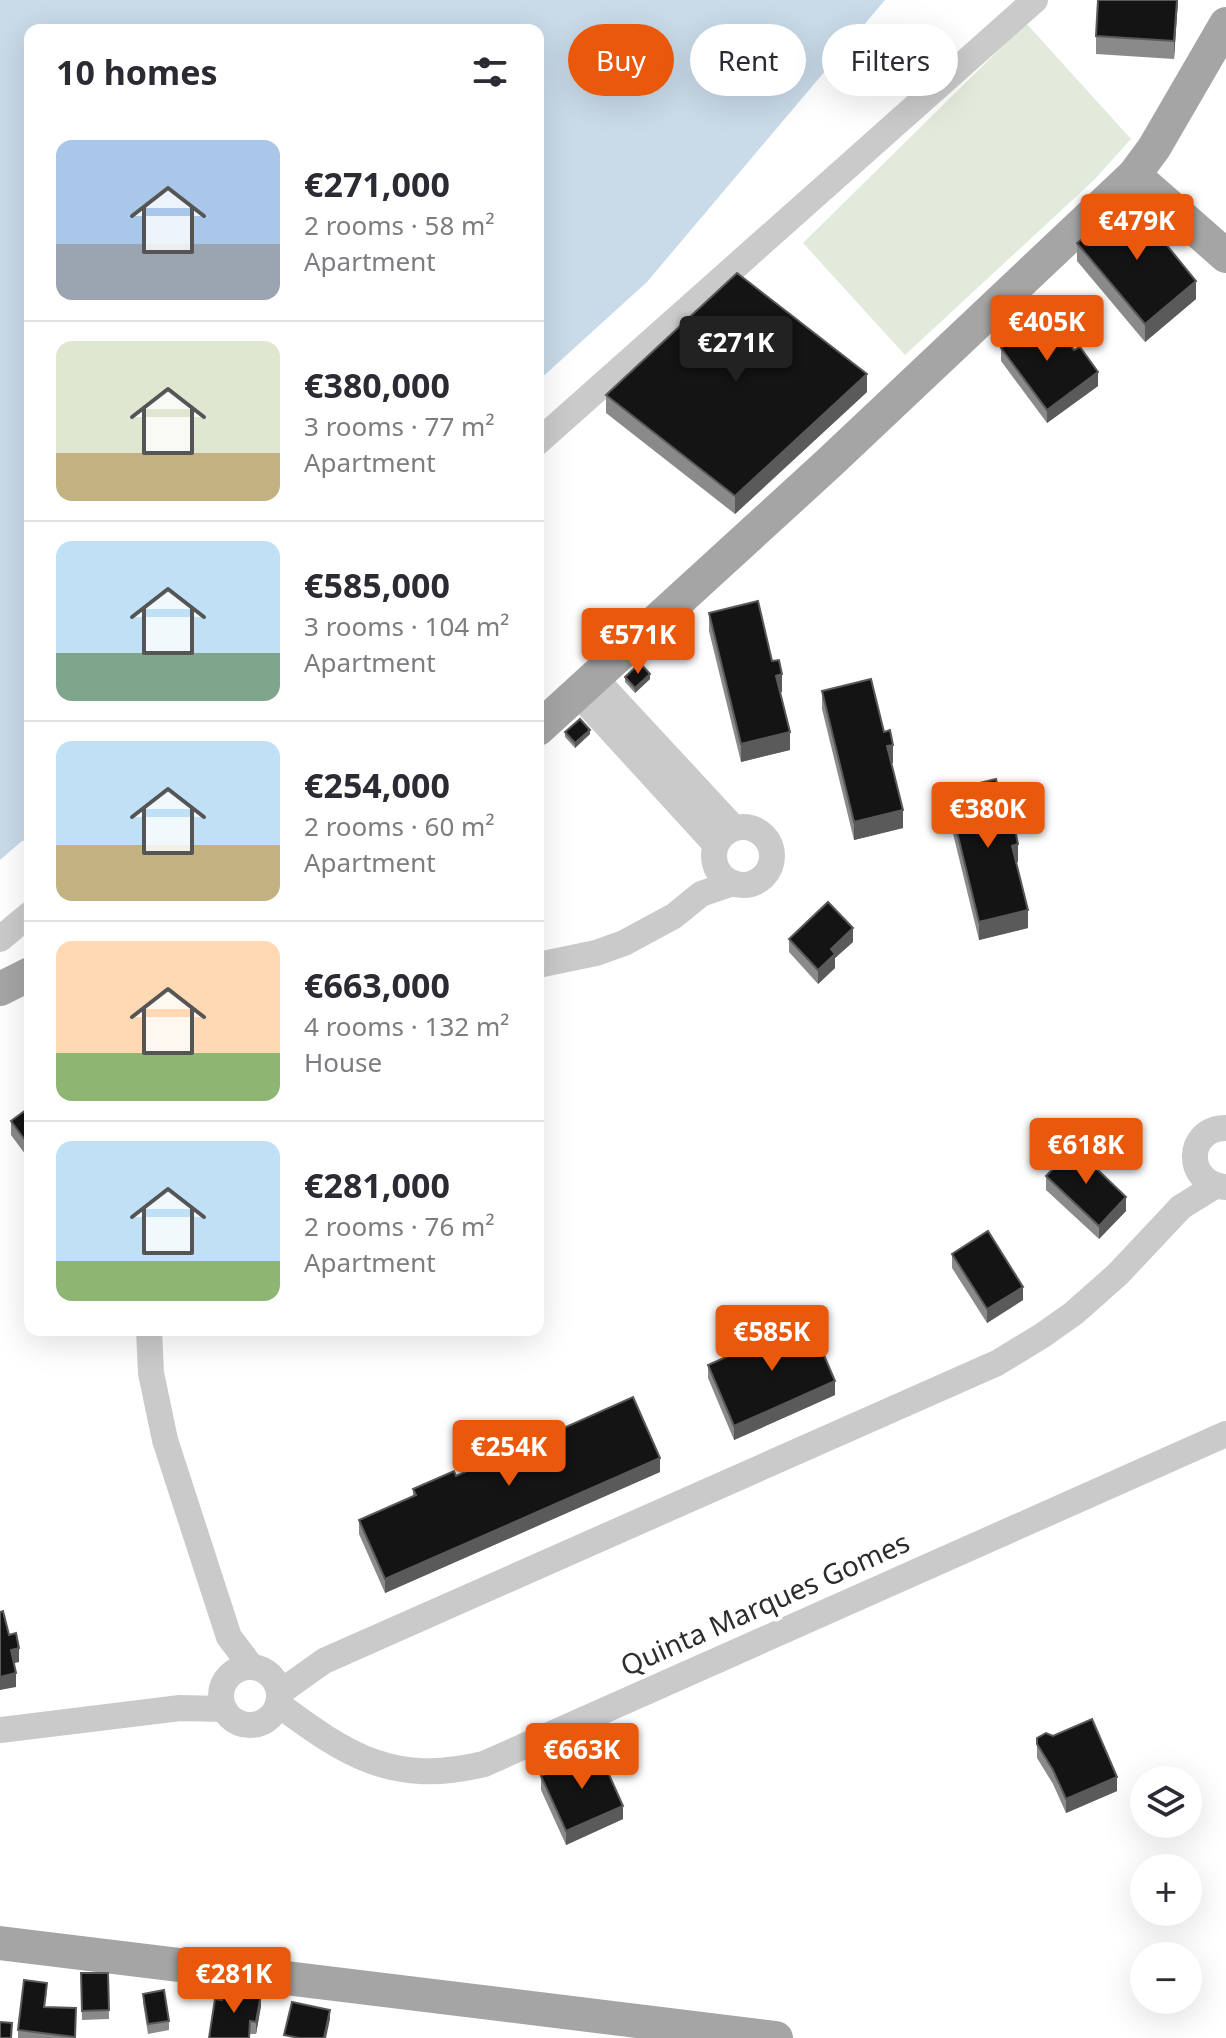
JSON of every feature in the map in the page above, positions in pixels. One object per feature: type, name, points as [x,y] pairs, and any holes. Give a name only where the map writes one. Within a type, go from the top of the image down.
[{"type":"main road","points":[[544,724],[859,434],[1134,175],[1154,148],[1226,24]]},
{"type":"main road","points":[[1134,175],[1226,256]]},
{"type":"main road","points":[[0,989],[24,977]]},
{"type":"main road","points":[[0,1943],[776,2038]]},
{"type":"street","points":[[544,437],[1035,0]]},
{"type":"street","points":[[586,685],[721,845],[725,879],[742,885],[760,879],[771,863],[769,844],[758,831],[750,828],[721,845],[701,894]]},
{"type":"street","points":[[544,964],[596,953],[624,943],[674,916],[701,894],[733,883]]},
{"type":"street","points":[[0,939],[24,919]]},
{"type":"street","points":[[269,1691],[324,1661],[997,1363],[1082,1306],[1133,1260],[1181,1207],[1213,1181],[1194,1155],[1202,1137],[1210,1131],[1226,1128]]},
{"type":"street","points":[[149,1336],[151,1373],[161,1425],[229,1637],[269,1691]]},
{"type":"street","name":"Quinta Marques Gomes","points":[[224,1692],[229,1716],[244,1725],[253,1725],[269,1691],[323,1738],[363,1758],[412,1771],[455,1770],[484,1764],[1226,1434]]},
{"type":"street","points":[[224,1692],[229,1637]]},
{"type":"street","points":[[0,1730],[180,1708],[224,1692],[233,1671],[242,1667],[269,1691]]},
{"type":"shaded area","points":[[1026,23],[1131,139],[1094,180],[905,355],[803,243],[952,96],[958,96],[958,90]]},
{"type":"water","points":[[0,0],[885,0],[865,24],[822,24],[822,75],[806,94],[806,24],[690,24],[690,96],[804,96],[647,282],[544,376],[544,24],[24,24],[22,841],[0,860]]},
{"type":"building","points":[[1098,0],[1177,0],[1174,41],[1096,36]]},
{"type":"building","points":[[1129,199],[1196,281],[1145,324],[1077,243]]},
{"type":"building","points":[[737,273],[867,374],[735,496],[606,395]]},
{"type":"building","points":[[1031,316],[1045,336],[1050,333],[1057,343],[1065,337],[1074,350],[1080,347],[1098,372],[1047,410],[1001,348],[1009,342],[1004,336]]},
{"type":"building","points":[[758,601],[772,661],[779,660],[782,674],[776,676],[790,732],[741,744],[709,613]]},
{"type":"building","points":[[640,663],[650,674],[635,688],[625,677]]},
{"type":"building","points":[[871,679],[884,732],[890,730],[893,745],[887,746],[903,810],[854,822],[822,691]]},
{"type":"building","points":[[580,719],[590,730],[575,743],[565,732]]},
{"type":"building","points":[[996,779],[1008,831],[1015,829],[1018,844],[1012,846],[1028,910],[979,922],[947,791]]},
{"type":"building","points":[[828,902],[853,928],[831,949],[835,954],[818,970],[789,939]]},
{"type":"building","points":[[24,1111],[24,1139],[11,1121]]},
{"type":"building","points":[[1074,1147],[1126,1197],[1099,1226],[1046,1176]]},
{"type":"building","points":[[988,1231],[1023,1287],[987,1309],[952,1254]]},
{"type":"building","points":[[809,1320],[835,1381],[734,1426],[708,1365]]},
{"type":"building","points":[[633,1397],[660,1458],[385,1579],[359,1520],[416,1495],[413,1489],[454,1471],[456,1476]]},
{"type":"building","points":[[3,1611],[9,1635],[16,1633],[19,1648],[11,1650],[16,1673],[0,1677],[0,1612]]},
{"type":"building","points":[[1092,1719],[1117,1777],[1066,1799],[1037,1744],[1037,1738],[1046,1733],[1053,1736]]},
{"type":"building","points":[[598,1750],[623,1806],[566,1831],[541,1776]]},
{"type":"building","points":[[81,1973],[108,1973],[109,2010],[82,2011]]},
{"type":"building","points":[[24,1980],[47,1983],[44,2007],[76,2008],[75,2037],[18,2030]]},
{"type":"building","points":[[224,1989],[261,1994],[256,2022],[250,2021],[249,2038],[209,2038],[215,1999],[222,2000]]},
{"type":"building","points":[[164,1990],[169,2021],[148,2024],[143,1994]]},
{"type":"building","points":[[292,2002],[330,2010],[324,2038],[284,2035]]},
{"type":"building","points":[[0,2022],[12,2023],[11,2038],[0,2038]]}]
